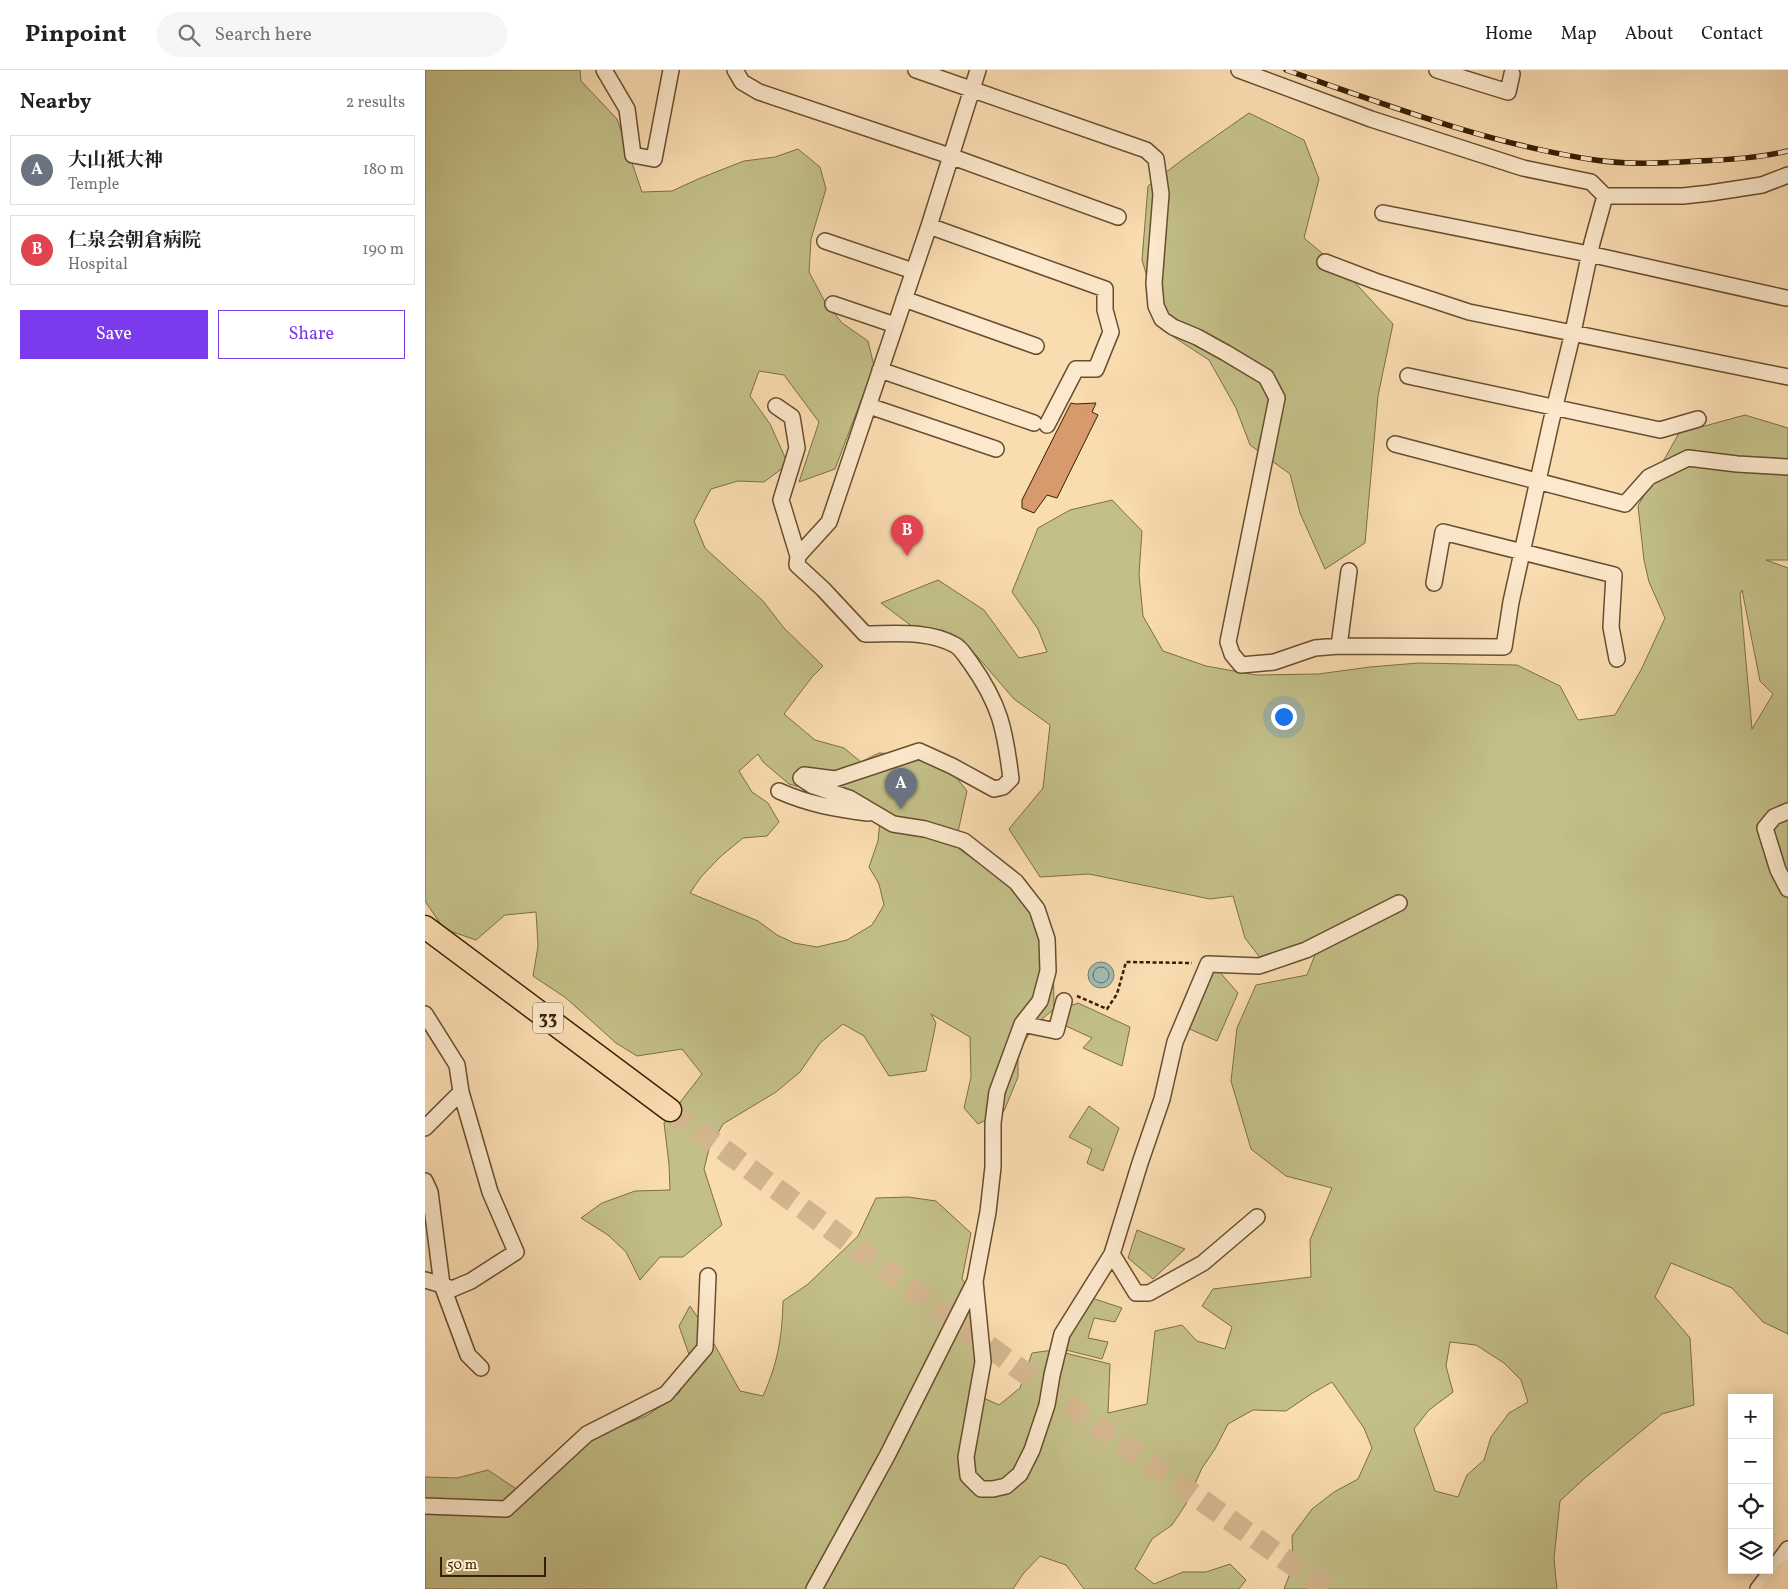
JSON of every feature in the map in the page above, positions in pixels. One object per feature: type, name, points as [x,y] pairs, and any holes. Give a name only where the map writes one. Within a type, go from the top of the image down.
[{"type":"highway","name":"33","points":[[425,927],[670,1110]]},
{"type":"highway","points":[[1773,1589],[1788,1573]]},
{"type":"highway","points":[[1779,1589],[1788,1573]]},
{"type":"street","points":[[604,70],[627,109],[633,155],[654,159],[671,70]]},
{"type":"street","points":[[735,70],[742,82],[759,92],[951,156],[1118,218]]},
{"type":"street","points":[[916,70],[1147,150],[1156,159],[1161,194],[1155,283],[1156,306],[1162,320],[1197,337],[1266,376],[1277,398],[1228,642],[1232,654],[1241,665],[1274,662],[1315,648],[1339,646],[1504,646],[1511,602],[1589,254],[1605,196]]},
{"type":"street","points":[[798,556],[829,522],[929,226],[978,70]]},
{"type":"street","points":[[1239,70],[1371,119],[1523,168],[1591,182],[1605,196],[1683,196],[1710,193],[1762,186],[1788,175]]},
{"type":"street","points":[[1437,70],[1508,92],[1511,74]]},
{"type":"street","points":[[1383,213],[1589,254],[1786,298]]},
{"type":"street","points":[[880,370],[1040,424],[1076,369],[1096,369],[1111,332],[1105,310],[1105,289],[929,226]]},
{"type":"street","points":[[825,242],[913,271]]},
{"type":"street","points":[[1325,262],[1375,281],[1469,312],[1788,377]]},
{"type":"street","points":[[904,299],[1036,346]]},
{"type":"street","points":[[833,304],[895,325]]},
{"type":"street","points":[[1408,376],[1660,430],[1699,419]]},
{"type":"street","points":[[776,406],[791,418],[797,448],[781,500],[798,556],[797,565],[823,589],[865,634],[915,634],[939,638],[957,646],[985,684],[993,700],[1001,721],[1007,746],[1011,779],[1003,787],[994,789],[952,766],[919,751],[835,779],[803,774],[801,778],[813,786],[849,798],[893,824],[925,829],[964,842],[1016,882],[1037,909],[1047,939],[1048,971],[1040,1001],[1022,1024],[997,1092],[993,1123],[993,1167],[988,1212],[975,1281],[887,1456],[814,1589]]},
{"type":"street","points":[[869,406],[997,449]]},
{"type":"street","points":[[1395,444],[1625,504],[1649,477],[1688,458],[1737,464],[1788,467]]},
{"type":"street","points":[[1433,583],[1443,532],[1614,575],[1611,627],[1617,659]]},
{"type":"street","points":[[1339,646],[1349,570]]},
{"type":"street","points":[[779,790],[799,800],[833,808],[877,814]]},
{"type":"street","points":[[1788,811],[1775,817],[1765,828],[1778,870],[1788,888]]},
{"type":"street","points":[[975,1281],[983,1362],[965,1457],[968,1476],[981,1489],[993,1489],[1006,1486],[1020,1474],[1032,1450],[1047,1406],[1062,1334],[1112,1254],[1162,1099],[1175,1042],[1208,964],[1259,966],[1306,950],[1399,903]]},
{"type":"street","points":[[1022,1024],[1056,1031],[1064,1001]]},
{"type":"street","points":[[425,1014],[457,1066],[461,1092],[490,1192],[516,1252],[471,1281],[452,1289],[425,1280]]},
{"type":"street","points":[[425,1128],[461,1092]]},
{"type":"street","points":[[425,1182],[430,1192],[429,1208],[442,1285],[468,1355],[481,1368]]},
{"type":"street","points":[[1112,1254],[1137,1293],[1149,1293],[1203,1262],[1257,1217]]},
{"type":"street","points":[[425,1506],[506,1508],[587,1434],[666,1394],[705,1348],[708,1276]]},
{"type":"street","points":[[1758,1589],[1788,1548]]},
{"type":"path","points":[[1064,1001],[1077,996],[1107,1008],[1117,994],[1126,962],[1208,964]]},
{"type":"shaded area","points":[[425,70],[580,70],[581,81],[617,119],[642,192],[672,191],[744,161],[775,157],[798,149],[820,167],[826,189],[811,239],[809,272],[824,300],[842,323],[868,341],[874,366],[835,469],[799,482],[819,422],[784,375],[759,371],[750,396],[770,424],[788,464],[764,482],[738,481],[711,489],[694,521],[705,548],[763,601],[784,628],[823,666],[812,677],[784,714],[815,740],[844,748],[861,762],[879,753],[918,755],[951,771],[967,791],[958,832],[959,849],[1000,878],[1032,906],[1053,944],[1054,1009],[1034,1026],[1018,1052],[1018,1077],[1004,1111],[978,1124],[964,1108],[971,1077],[970,1037],[931,1014],[936,1023],[926,1071],[889,1076],[864,1036],[843,1024],[820,1043],[800,1072],[776,1092],[723,1124],[709,1149],[704,1169],[722,1225],[683,1257],[660,1257],[640,1280],[626,1252],[608,1235],[581,1218],[602,1203],[635,1191],[670,1190],[664,1123],[702,1074],[682,1049],[637,1056],[616,1043],[566,998],[533,976],[538,946],[536,912],[505,915],[476,940],[444,929],[425,901]],"holes":[[[758,754],[763,762],[789,784],[824,794],[880,820],[878,841],[869,867],[879,884],[884,905],[872,925],[847,940],[817,947],[794,943],[777,935],[758,921],[690,893],[701,877],[720,857],[743,838],[767,836],[779,822],[768,803],[752,792],[739,771]]]},
{"type":"shaded area","points":[[1249,113],[1304,140],[1319,179],[1304,238],[1348,275],[1393,324],[1378,396],[1365,543],[1325,569],[1300,513],[1290,474],[1250,445],[1236,408],[1209,360],[1163,330],[1142,260],[1148,186]]},
{"type":"shaded area","points":[[1745,415],[1788,428],[1788,560],[1766,560],[1788,568],[1788,1334],[1763,1322],[1732,1288],[1671,1263],[1655,1297],[1690,1338],[1694,1405],[1662,1414],[1560,1501],[1554,1559],[1557,1589],[1284,1589],[1293,1566],[1292,1536],[1312,1509],[1334,1492],[1358,1479],[1372,1448],[1364,1428],[1332,1382],[1286,1411],[1253,1410],[1228,1424],[1215,1449],[1202,1468],[1186,1504],[1172,1525],[1152,1539],[1135,1569],[1154,1584],[1183,1572],[1206,1572],[1230,1564],[1246,1580],[1239,1589],[1084,1589],[1066,1565],[1040,1556],[1023,1574],[1013,1589],[425,1589],[425,1477],[457,1478],[488,1470],[527,1496],[569,1454],[601,1434],[648,1415],[679,1393],[691,1360],[679,1326],[690,1306],[707,1331],[740,1391],[763,1396],[778,1350],[782,1327],[783,1301],[807,1285],[858,1236],[876,1198],[908,1197],[936,1201],[971,1233],[962,1279],[981,1302],[977,1395],[999,1405],[1020,1388],[1032,1353],[1053,1350],[1110,1364],[1108,1413],[1147,1404],[1155,1331],[1182,1325],[1197,1341],[1225,1349],[1232,1327],[1202,1306],[1213,1289],[1311,1277],[1310,1240],[1332,1188],[1286,1176],[1251,1149],[1231,1081],[1237,1028],[1256,985],[1307,975],[1317,950],[1261,959],[1245,938],[1233,896],[1210,899],[1089,874],[1040,877],[1009,829],[1043,788],[1050,725],[1014,699],[976,655],[946,634],[913,627],[881,603],[938,580],[984,610],[1019,658],[1047,652],[1038,629],[1012,592],[1038,528],[1070,510],[1112,500],[1142,531],[1139,574],[1143,616],[1163,651],[1206,666],[1256,675],[1318,674],[1418,663],[1517,665],[1560,686],[1578,720],[1615,715],[1641,670],[1665,618],[1649,582],[1644,560],[1638,506],[1679,433]],"holes":[[[1742,590],[1760,681],[1773,694],[1752,729],[1740,594]],[[1450,1342],[1476,1345],[1504,1363],[1521,1380],[1528,1402],[1509,1413],[1491,1437],[1484,1460],[1467,1475],[1458,1497],[1435,1491],[1414,1429],[1429,1410],[1453,1392],[1446,1366]]]},
{"type":"shaded area","points":[[1211,967],[1217,969],[1238,993],[1217,1041],[1185,1027]]},
{"type":"shaded area","points":[[1078,1003],[1130,1027],[1122,1066],[1083,1048],[1092,1038],[1064,1025],[1070,1006]]},
{"type":"shaded area","points":[[1089,1106],[1119,1128],[1103,1171],[1087,1163],[1092,1149],[1069,1137]]},
{"type":"shaded area","points":[[1137,1230],[1185,1249],[1153,1279],[1128,1258]]},
{"type":"shaded area","points":[[1086,1296],[1122,1308],[1115,1322],[1094,1318],[1088,1338],[1108,1342],[1102,1359],[1062,1349]]},
{"type":"water","points":[[1101,962],[1111,965],[1114,975],[1111,985],[1101,988],[1091,985],[1088,975],[1091,965]]},
{"type":"building","points":[[1071,403],[1096,403],[1092,412],[1098,415],[1057,498],[1047,495],[1034,513],[1022,508],[1022,500]]},
{"type":"tunnel","points":[[670,1110],[1087,1419],[1327,1589]]},
{"type":"railway","points":[[1286,70],[1400,110],[1477,134],[1555,153],[1595,160],[1634,163],[1721,160],[1788,151]]},
{"type":"place","name":"仁泉会朝倉病院","points":[[907,556]]},
{"type":"place","name":"大山衹大神","points":[[901,809]]}]
